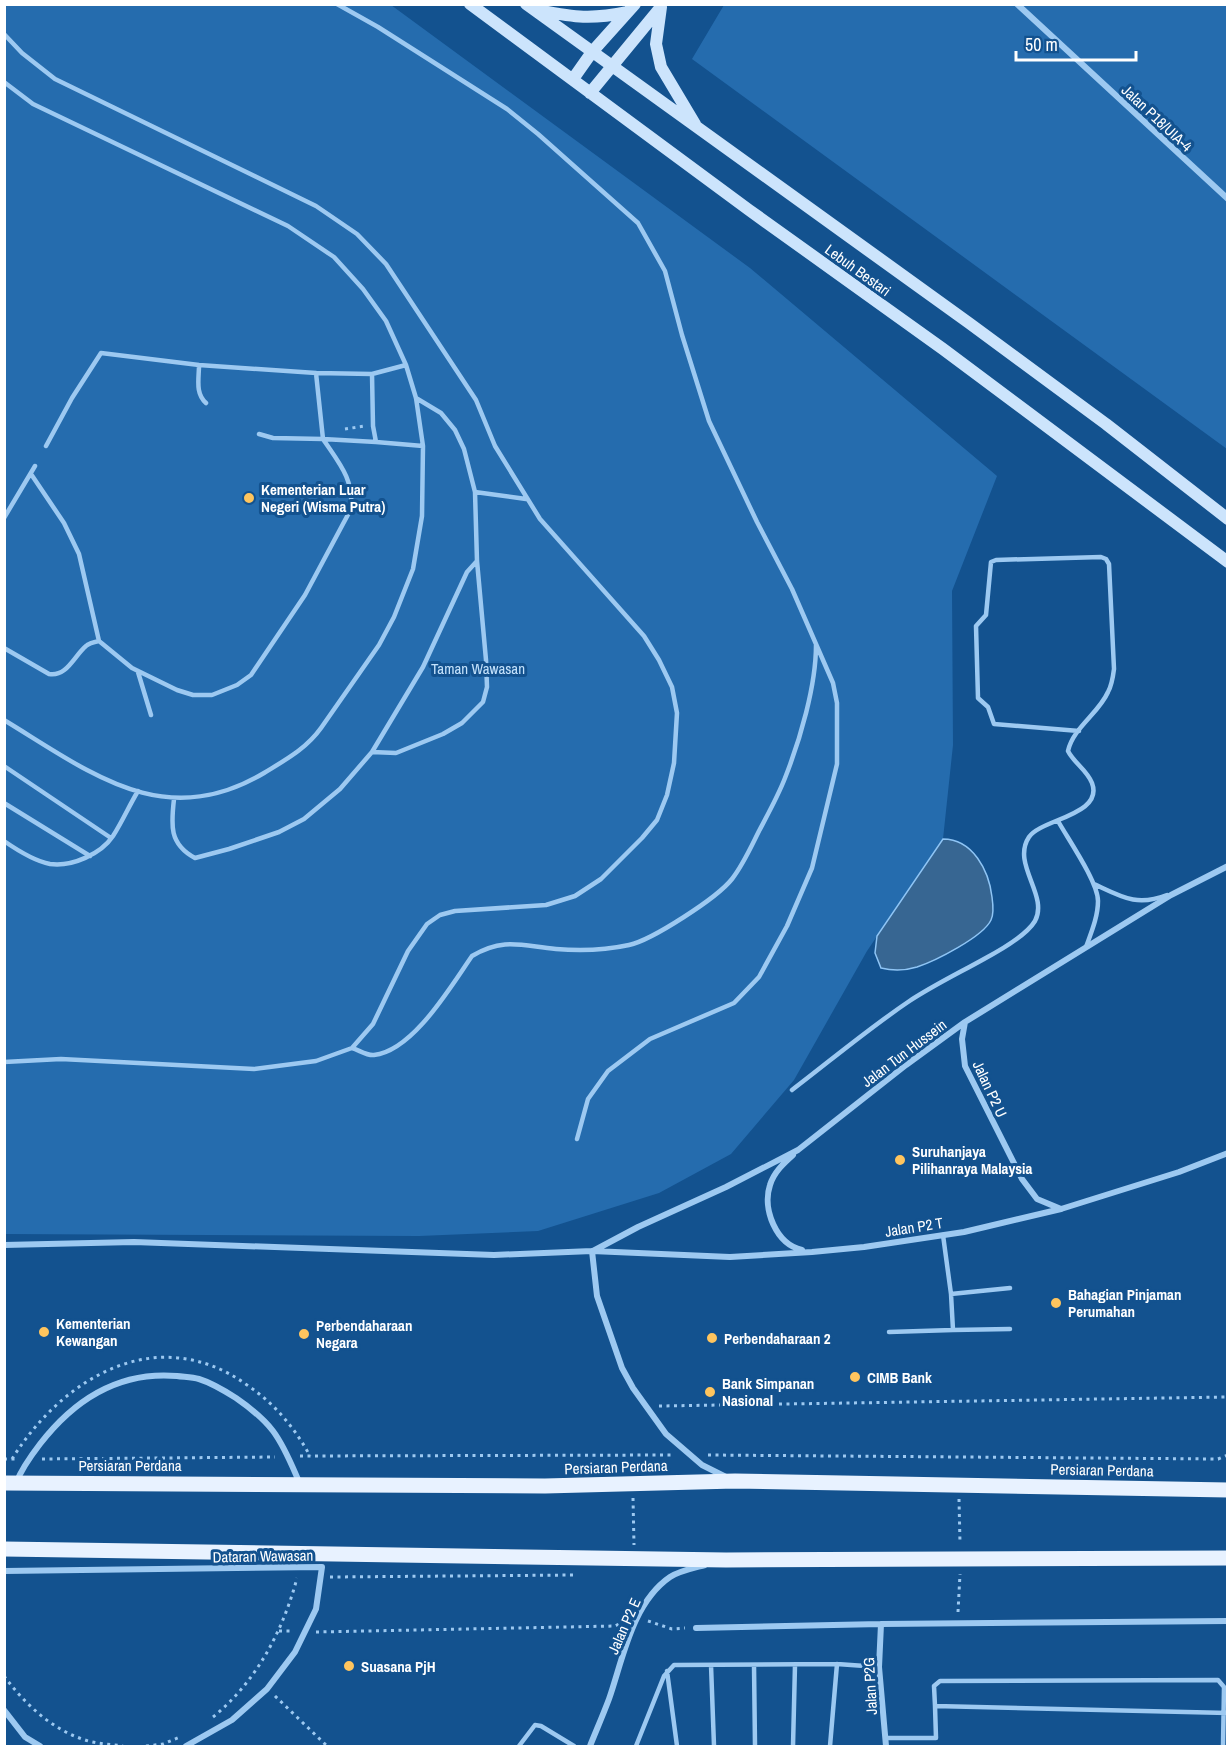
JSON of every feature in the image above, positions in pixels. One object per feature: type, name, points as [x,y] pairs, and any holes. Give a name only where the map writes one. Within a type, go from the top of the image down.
[{"type":"main road","name":"Lebuh Bestari","points":[[470,4],[748,210],[943,349],[1227,562]]},
{"type":"main road","name":"Lebuh Bestari","points":[[529,6],[1106,424],[1227,519]]},
{"type":"main road","points":[[529,6],[578,18],[599,18],[631,8]]},
{"type":"main road","points":[[590,93],[662,6]]},
{"type":"main road","points":[[662,6],[656,44],[661,67],[697,127]]},
{"type":"main road","points":[[573,79],[592,52],[631,8]]},
{"type":"main road","name":"Persiaran Perdana","points":[[10,1483],[545,1486],[735,1481],[1227,1490]]},
{"type":"main road","points":[[4,1550],[726,1560],[961,1566],[1227,1558]]},
{"type":"street","name":"Jalan P18/UIA-4","points":[[1017,4],[1227,199]]},
{"type":"street","name":"Jalan Tun Hussein","points":[[592,1251],[798,1150],[965,1022],[1086,947],[1227,866]]},
{"type":"street","name":"Jalan P2 U","points":[[965,1022],[962,1039],[965,1066],[1022,1179],[1037,1199],[1061,1209]]},
{"type":"street","points":[[798,1150],[777,1172],[770,1185],[768,1200],[770,1215],[785,1241],[798,1249],[812,1252]]},
{"type":"street","name":"Jalan P2 T","points":[[4,1245],[134,1242],[494,1255],[592,1251],[730,1257],[812,1252],[943,1235],[1061,1209],[1179,1172],[1227,1153]]},
{"type":"street","points":[[592,1251],[597,1296],[622,1368],[645,1406],[666,1434],[689,1455],[702,1465],[735,1481]]},
{"type":"street","points":[[10,1483],[51,1430],[70,1410],[91,1395],[114,1384],[140,1377],[167,1376],[198,1378],[241,1401],[272,1430],[288,1456],[300,1486]]},
{"type":"street","name":"Jalan P2 E","points":[[590,1746],[629,1637],[653,1592],[671,1576],[726,1560]]},
{"type":"street","name":"Dataran Wawasan","points":[[4,1571],[322,1567],[316,1609],[294,1652],[267,1689],[232,1720],[186,1746]]},
{"type":"street","points":[[696,1628],[957,1623],[1227,1622]]},
{"type":"street","name":"Jalan P2G","points":[[881,1624],[879,1666],[886,1746]]},
{"type":"street","points":[[4,1710],[25,1737],[40,1746]]},
{"type":"lane","points":[[337,4],[378,27],[507,109],[638,223],[665,271],[709,421],[792,589],[834,683],[837,703],[837,764],[812,868],[787,926],[759,977],[734,1003],[650,1040],[608,1071],[588,1099],[578,1139]]},
{"type":"lane","points":[[4,34],[22,53],[55,79],[316,206],[357,234],[386,264],[476,400],[495,446],[540,519],[644,636],[672,687],[676,713],[674,763],[667,795],[657,820],[642,838],[601,879],[575,896],[546,905],[455,911],[440,915],[427,924],[408,951],[373,1024],[352,1048],[316,1061],[254,1069],[61,1059],[4,1062]]},
{"type":"lane","points":[[4,82],[33,104],[288,226],[334,257],[363,289],[386,321],[406,365],[416,398],[423,446],[422,516],[413,569],[394,617],[379,645],[313,740],[297,753],[250,781],[227,790],[199,797],[174,799],[113,784],[4,720]]},
{"type":"lane","points":[[46,446],[72,398],[101,354],[199,365],[316,373],[372,374],[406,365]]},
{"type":"lane","points":[[199,365],[198,392],[200,398],[206,403]]},
{"type":"lane","points":[[31,474],[64,523],[79,554],[99,641],[138,672],[194,695],[212,695],[222,692],[237,685],[250,675],[305,595],[351,509],[353,495],[348,478],[323,439],[316,373]]},
{"type":"lane","points":[[372,374],[373,426],[376,442]]},
{"type":"lane","points":[[372,752],[396,753],[443,734],[462,723],[483,702],[487,687],[477,561],[476,492],[464,449],[455,430],[441,413],[416,398]]},
{"type":"lane","points":[[259,434],[273,438],[423,446]]},
{"type":"lane","points":[[4,518],[35,466]]},
{"type":"lane","points":[[476,492],[527,499]]},
{"type":"lane","points":[[792,1090],[910,1000],[1005,947],[1029,928],[1034,922],[1038,907],[1025,859],[1028,837],[1036,830],[1090,803],[1094,795],[1094,786],[1068,751],[1068,747],[1108,694],[1112,682],[1114,669],[1109,564],[1101,557],[991,562],[986,615],[976,626],[978,698],[988,708],[994,724],[1079,731]]},
{"type":"lane","points":[[174,799],[171,828],[175,838],[188,854],[195,858],[279,832],[304,819],[340,789],[372,752],[423,667],[467,572],[477,561]]},
{"type":"lane","points":[[4,648],[49,674],[56,675],[62,672],[87,645],[99,641]]},
{"type":"lane","points":[[352,1048],[372,1056],[394,1050],[431,1014],[472,956],[482,950],[511,942],[557,949],[594,950],[631,945],[677,921],[721,892],[744,860],[785,780],[798,742],[816,667],[816,643]]},
{"type":"lane","points":[[138,672],[151,715]]},
{"type":"lane","points":[[4,766],[111,838]]},
{"type":"lane","points":[[4,841],[19,851],[51,864],[74,862],[90,856],[111,838],[138,791]]},
{"type":"lane","points":[[4,802],[90,856]]},
{"type":"lane","points":[[1058,821],[1094,884],[1098,900],[1095,921],[1086,947]]},
{"type":"lane","points":[[1094,884],[1131,901],[1153,901],[1182,890]]},
{"type":"lane","points":[[943,1235],[953,1330]]},
{"type":"lane","points":[[951,1294],[1010,1288]]},
{"type":"lane","points":[[889,1332],[1010,1329]]},
{"type":"lane","points":[[830,1746],[837,1664]]},
{"type":"lane","points":[[636,1746],[667,1671],[674,1665],[879,1666]]},
{"type":"lane","points":[[711,1665],[714,1746]]},
{"type":"lane","points":[[754,1665],[754,1746]]},
{"type":"lane","points":[[793,1746],[795,1665]]},
{"type":"lane","points":[[667,1671],[677,1746]]},
{"type":"lane","points":[[936,1746],[934,1686],[940,1681],[1218,1680],[1224,1687],[1223,1746]]},
{"type":"lane","points":[[935,1706],[1225,1713]]},
{"type":"lane","points":[[519,1746],[535,1725],[574,1746]]},
{"type":"lane","points":[[886,1738],[936,1738]]},
{"type":"path","points":[[321,429],[341,430],[373,426]]},
{"type":"path","points":[[12,1459],[43,1416],[76,1388],[111,1368],[164,1357],[195,1361],[215,1367],[243,1381],[258,1392],[285,1419],[296,1432],[310,1456]]},
{"type":"path","points":[[645,1406],[1227,1397]]},
{"type":"path","points":[[4,1459],[689,1455],[1218,1459],[1227,1455]]},
{"type":"path","points":[[633,1484],[634,1559]]},
{"type":"path","points":[[957,1623],[961,1566],[958,1485]]},
{"type":"path","points":[[210,1719],[231,1701],[254,1673],[279,1631],[297,1576]]},
{"type":"path","points":[[279,1631],[615,1626],[631,1617]]},
{"type":"path","points":[[647,1620],[672,1629],[696,1628]]},
{"type":"path","points":[[254,1673],[267,1689],[327,1746]]},
{"type":"path","points":[[4,1676],[21,1698],[35,1711],[68,1733],[87,1741],[123,1746]]},
{"type":"path","points":[[146,1746],[163,1744],[182,1737]]},
{"type":"green space","name":"Taman Wawasan","points":[[5,5],[391,5],[750,268],[997,476],[952,591],[953,745],[943,839],[867,951],[794,1080],[731,1154],[659,1193],[538,1231],[419,1236],[5,1234]]},
{"type":"green space","points":[[724,5],[1227,5],[1227,449],[692,59]]},
{"type":"shaded area","points":[[943,839],[963,844],[978,858],[990,887],[993,912],[991,920],[979,934],[969,941],[925,964],[903,970],[881,968],[875,953],[877,936]]},
{"type":"place","name":"Kementerian Luar Negeri (Wisma Putra)","points":[[249,498]]},
{"type":"place","name":"Suruhanjaya Pilihanraya Malaysia","points":[[900,1160]]},
{"type":"place","name":"Bahagian Pinjaman Perumahan","points":[[1056,1303]]},
{"type":"place","name":"Kementerian Kewangan","points":[[44,1332]]},
{"type":"place","name":"Perbendaharaan Negara","points":[[304,1334]]},
{"type":"place","name":"Perbendaharaan 2","points":[[712,1338]]},
{"type":"place","name":"CIMB Bank","points":[[855,1377]]},
{"type":"place","name":"Bank Simpanan Nasional","points":[[710,1392]]},
{"type":"place","name":"Suasana PjH","points":[[349,1666]]}]
